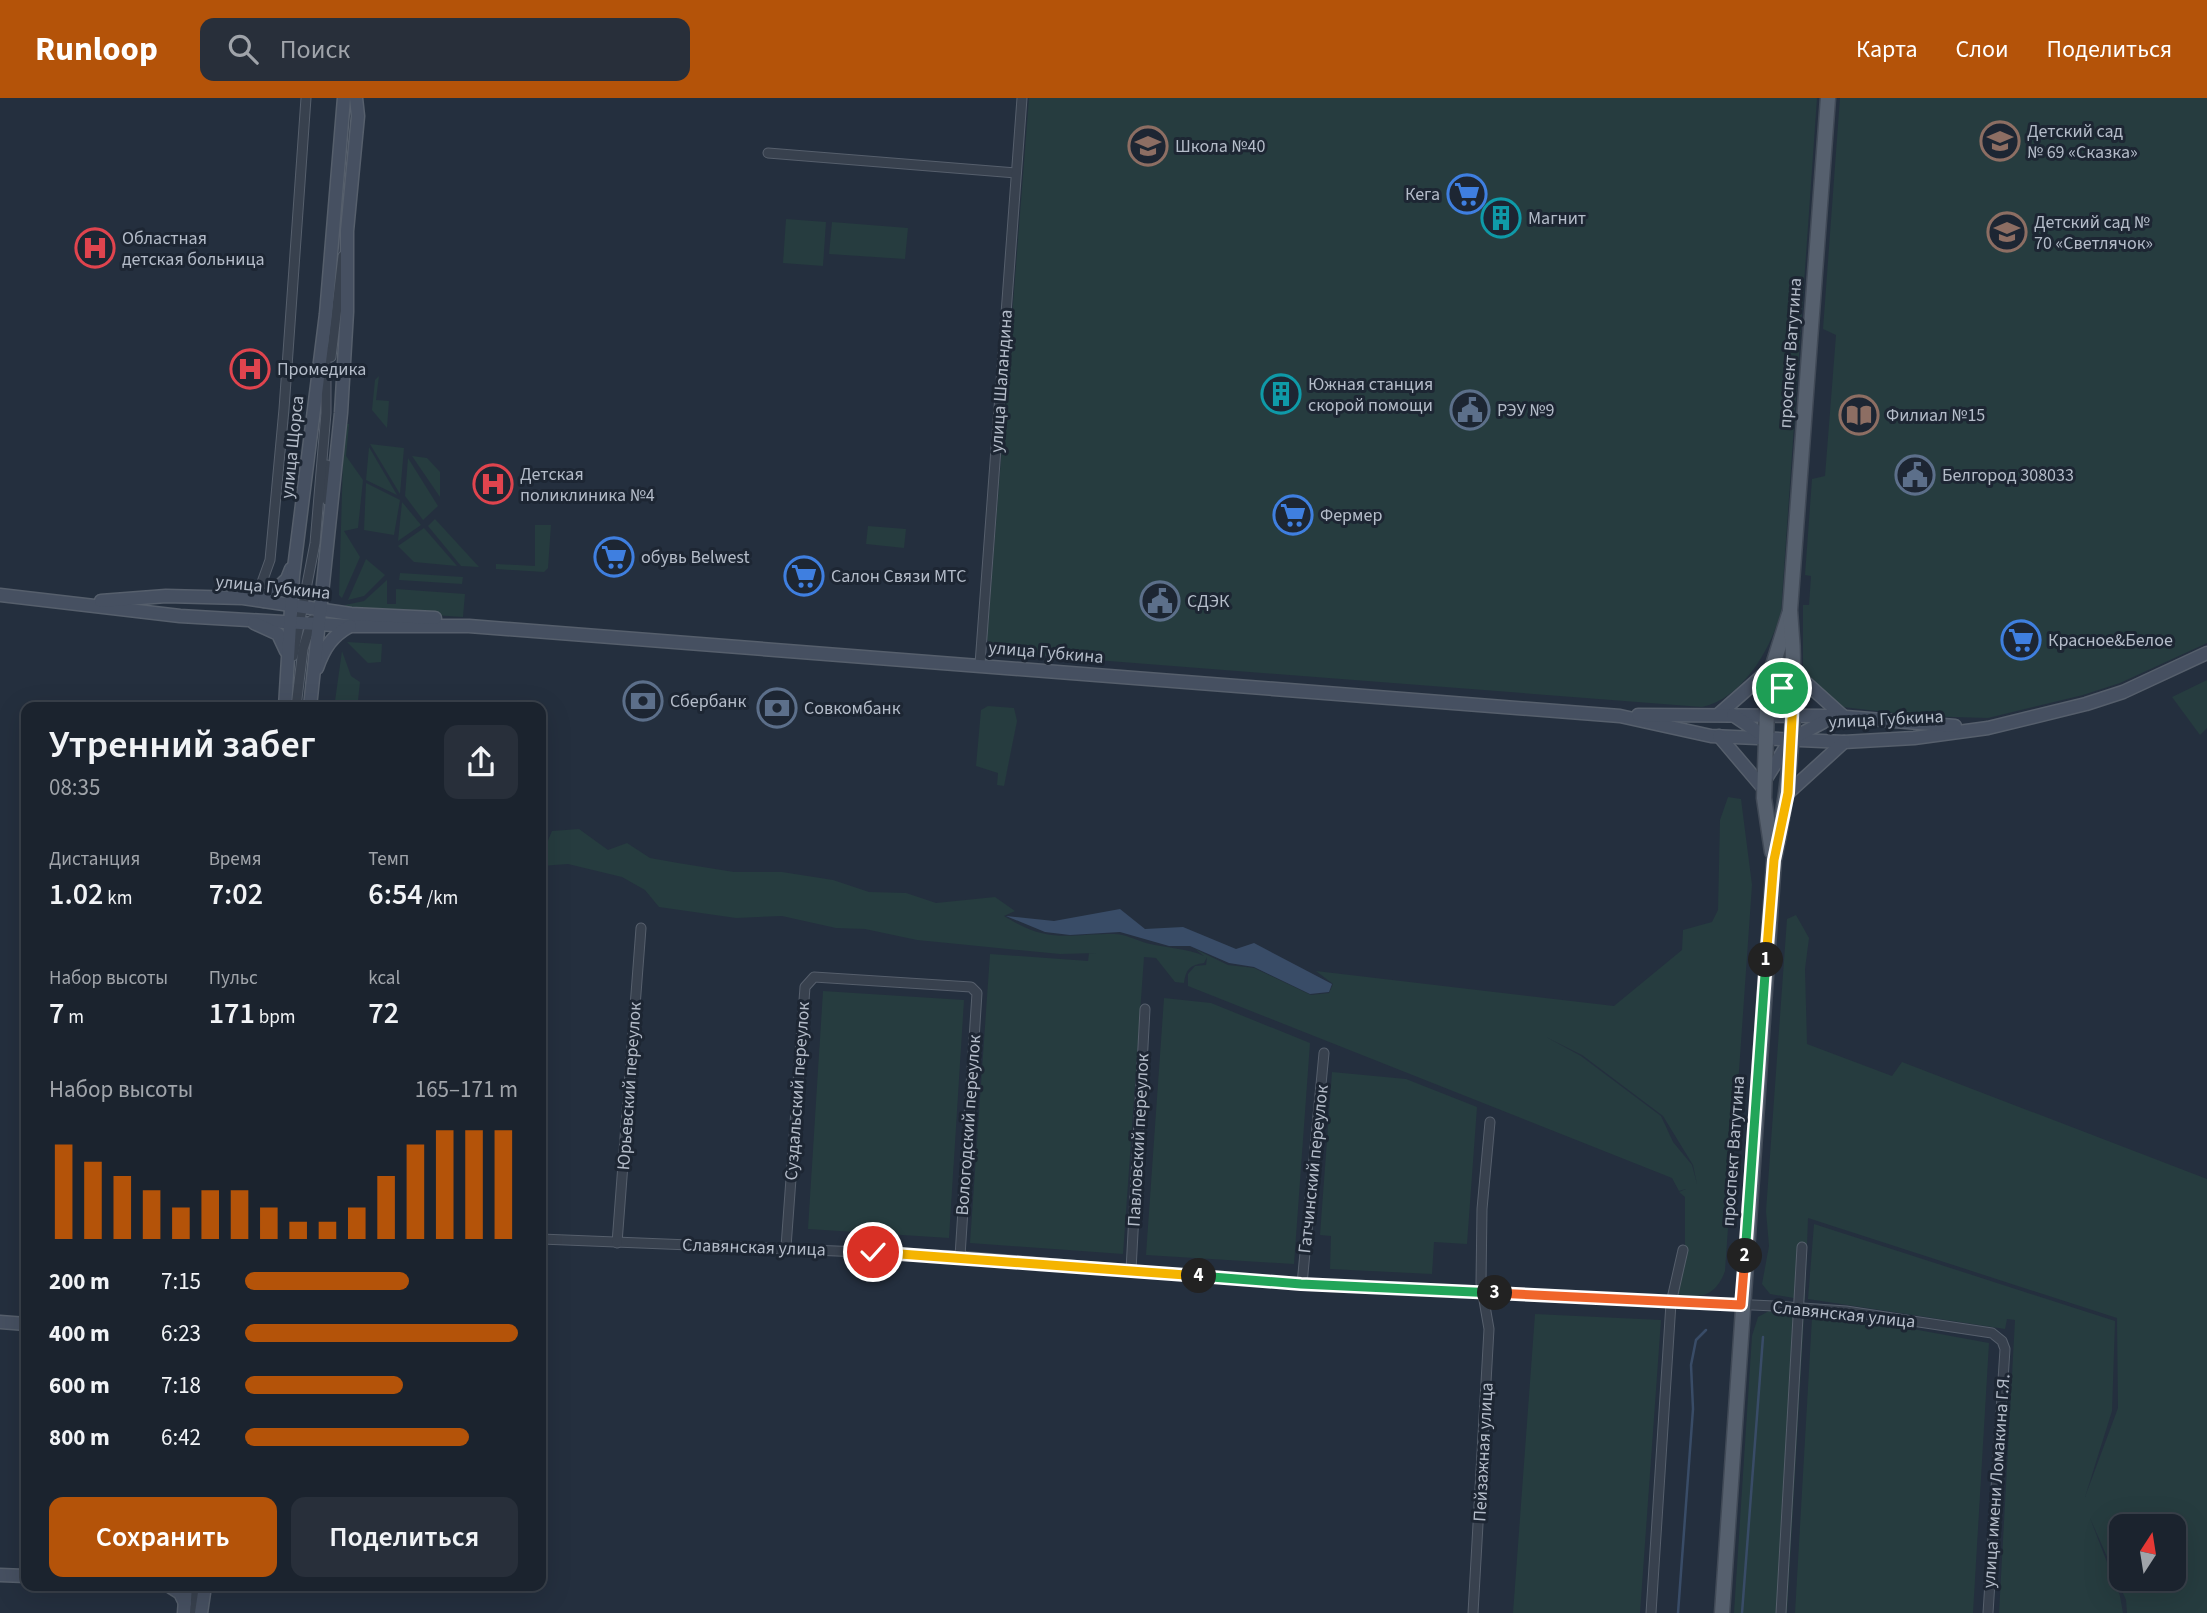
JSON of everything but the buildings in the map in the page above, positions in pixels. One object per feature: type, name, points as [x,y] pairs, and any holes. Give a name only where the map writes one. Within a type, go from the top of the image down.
[{"type":"main road","name":"улица Щорса","points":[[287,702],[288,654],[304,622],[307,607],[323,581],[346,342],[347,231],[358,116],[356,98]]},
{"type":"main road","name":"проспект Ватутина","points":[[1775,827],[1788,788],[1795,676],[1790,611],[1828,98]]},
{"type":"main road","name":"улица Щорса","points":[[310,702],[304,622],[307,607],[295,559],[326,314],[345,101]]},
{"type":"main road","points":[[264,601],[287,579],[295,559]]},
{"type":"main road","name":"улица Губкина","points":[[0,595],[180,616],[351,626],[469,626],[1620,716],[1792,715],[1988,728]]},
{"type":"main road","name":"улица Губкина","points":[[73,603],[166,596],[243,598],[351,614],[440,618],[469,626]]},
{"type":"main road","name":"проспект Ватутина","points":[[1722,1613],[1741,1305],[1774,860],[1775,827],[1765,785],[1769,675],[1790,611]]},
{"type":"main road","points":[[251,621],[278,634],[288,654]]},
{"type":"main road","points":[[311,685],[328,644],[337,633],[351,626]]},
{"type":"main road","name":"улица Губкина","points":[[1620,716],[1723,736],[1840,742],[1914,738],[1988,728],[2086,705],[2123,692],[2207,653]]},
{"type":"main road","points":[[1769,675],[1782,688],[1795,676]]},
{"type":"main road","points":[[1769,675],[1782,702],[1805,730],[1840,742]]},
{"type":"main road","points":[[1726,714],[1769,675]]},
{"type":"main road","points":[[1723,736],[1751,727],[1767,715],[1782,702],[1795,676]]},
{"type":"main road","points":[[1795,676],[1839,717]]},
{"type":"main road","points":[[1726,714],[1766,738],[1787,770],[1788,788]]},
{"type":"main road","points":[[1723,736],[1736,725],[1726,714]]},
{"type":"main road","points":[[1765,785],[1779,754],[1791,739],[1805,730],[1839,717]]},
{"type":"main road","points":[[1839,717],[1826,728],[1840,742]]},
{"type":"main road","points":[[1723,736],[1765,785]]},
{"type":"main road","points":[[1788,788],[1840,742]]},
{"type":"main road","points":[[1765,785],[1778,774],[1788,788]]},
{"type":"main road","points":[[0,1322],[21,1324]]},
{"type":"main road","points":[[0,1575],[21,1576]]},
{"type":"main road","points":[[177,1591],[187,1610]]},
{"type":"main road","points":[[187,1610],[193,1591]]},
{"type":"main road","points":[[196,1591],[202,1608]]},
{"type":"street","name":"улица Щорса","points":[[243,598],[261,585],[270,560],[284,409],[306,98]]},
{"type":"street","name":"улица Шаландина","points":[[980,664],[1022,98]]},
{"type":"street","points":[[768,153],[1016,173]]},
{"type":"street","name":"улица Щорса","points":[[327,544],[326,412],[336,297],[347,231]]},
{"type":"street","points":[[307,607],[326,412],[326,314]]},
{"type":"street","points":[[288,702],[304,622]]},
{"type":"street","points":[[297,702],[304,622]]},
{"type":"street","name":"Юрьевский переулок","points":[[617,1243],[641,928]]},
{"type":"street","name":"Суздальский переулок","points":[[786,1247],[805,988],[814,977],[971,987],[977,993]]},
{"type":"street","name":"Вологодский переулок","points":[[960,1256],[977,993]]},
{"type":"street","name":"Павловский переулок","points":[[1131,1270],[1145,1009]]},
{"type":"street","name":"Гатчинский переулок","points":[[1301,1284],[1324,1054]]},
{"type":"street","name":"Пейзажная улица","points":[[1474,1613],[1489,1329],[1482,1292],[1482,1209],[1490,1122]]},
{"type":"street","name":"Славянская улица","points":[[546,1239],[960,1256],[1301,1284],[1797,1308],[1987,1332],[1999,1338],[2005,1349]]},
{"type":"street","points":[[1781,1613],[1802,1247]]},
{"type":"street","points":[[1651,1613],[1671,1303],[1683,1250]]},
{"type":"street","name":"улица имени Ломакина Г.Я.","points":[[1988,1613],[2005,1349]]},
{"type":"green space","points":[[1029,98],[1817,98],[1781,612],[1770,641],[1753,670],[1730,694],[1702,707],[993,652],[987,639]]},
{"type":"green space","points":[[1840,98],[2207,98],[2207,643],[2120,683],[2083,695],[1988,718],[1919,716],[1843,707],[1803,672],[1803,605],[1809,605],[1811,576],[1805,575],[1812,479],[1825,476],[1836,335],[1823,329]]},
{"type":"green space","points":[[786,219],[826,222],[823,266],[783,263]]},
{"type":"green space","points":[[832,222],[908,228],[905,259],[829,254]]},
{"type":"green space","points":[[379,376],[376,400],[389,401],[387,428],[372,410],[375,380]]},
{"type":"green space","points":[[344,424],[349,424],[346,456],[363,480],[358,528],[344,531],[360,557],[342,598],[339,595]]},
{"type":"green space","points":[[370,444],[404,448],[400,494]]},
{"type":"green space","points":[[369,447],[397,495],[366,480]]},
{"type":"green space","points":[[412,456],[427,458],[440,472],[440,497]]},
{"type":"green space","points":[[408,458],[438,506],[423,520],[405,496]]},
{"type":"green space","points":[[366,483],[400,500],[394,535],[364,530]]},
{"type":"green space","points":[[402,502],[421,525],[398,541]]},
{"type":"green space","points":[[435,519],[479,567],[461,566],[428,526]]},
{"type":"green space","points":[[535,525],[551,525],[548,568],[544,572],[496,569],[496,564],[535,566]]},
{"type":"green space","points":[[868,526],[906,529],[904,548],[866,544]]},
{"type":"green space","points":[[424,528],[457,566],[414,562],[398,546]]},
{"type":"green space","points":[[366,559],[385,575],[364,596],[348,600]]},
{"type":"green space","points":[[400,573],[463,577],[462,584],[399,580]]},
{"type":"green space","points":[[387,580],[387,604],[396,604],[396,589],[465,594],[463,617],[346,609],[345,605],[364,601]]},
{"type":"green space","points":[[347,642],[382,644],[381,662],[368,663]]},
{"type":"green space","points":[[342,651],[351,676],[360,682],[358,701],[335,701]]},
{"type":"green space","points":[[2207,680],[2207,728],[2200,735],[2172,697]]},
{"type":"green space","points":[[988,706],[1014,708],[1017,721],[1004,786],[997,785],[998,773],[976,766],[981,710]]},
{"type":"green space","points":[[1728,797],[1741,799],[1752,885],[1725,1271],[1712,1291],[1700,1296],[1676,1297],[1685,1263],[1685,1197],[1679,1192],[1686,1189],[1679,1191],[1672,1178],[1188,986],[1188,974],[1195,966],[1206,965],[1207,957],[1204,963],[1195,965],[1190,968],[1184,983],[1175,982],[1156,958],[1144,957],[1123,1254],[970,1243],[990,954],[1088,961],[1089,953],[1060,954],[917,940],[865,929],[836,928],[782,916],[736,918],[659,907],[645,890],[622,877],[568,864],[546,866],[546,845],[552,831],[579,829],[608,850],[627,843],[650,858],[678,863],[734,872],[782,872],[833,880],[869,892],[906,893],[936,903],[995,897],[1015,911],[1004,916],[1033,931],[1058,936],[1118,934],[1204,956],[1195,949],[1228,965],[1254,968],[1311,995],[1329,993],[1333,984],[1316,971],[1614,1006],[1682,950],[1683,930],[1712,922],[1718,910],[1720,820]],"holes":[[[1546,1037],[1582,1055],[1663,1116],[1693,1165],[1697,1184],[1692,1165],[1673,1142],[1661,1116],[1581,1056]]]},
{"type":"green space","points":[[1796,915],[1809,938],[1805,969],[1807,1044],[1892,1076],[1902,1062],[2207,1179],[2207,1613],[2127,1613],[2122,1591],[2186,1591],[2186,1514],[2109,1514],[2109,1561],[2090,1518],[2109,1567],[2109,1591],[2118,1591],[2123,1613],[1999,1613],[2015,1320],[2007,1319],[2005,1329],[1808,1299],[1814,1224],[2115,1321],[2112,1411],[2085,1497],[2118,1408],[2117,1318],[1808,1218],[1805,1300],[1770,1294],[1762,1284],[1769,1246],[1766,1211],[1787,919]]},
{"type":"green space","points":[[823,991],[964,1000],[949,1238],[808,1229]]},
{"type":"green space","points":[[1164,998],[1211,1003],[1310,1043],[1294,1264],[1146,1255]]},
{"type":"green space","points":[[1332,1072],[1406,1079],[1477,1107],[1467,1244],[1434,1242],[1432,1274],[1330,1269],[1331,1236],[1320,1235]]},
{"type":"green space","points":[[1769,1311],[1804,1316],[1787,1613],[1734,1613],[1752,1336],[1758,1317]]},
{"type":"green space","points":[[1535,1314],[1661,1320],[1640,1613],[1513,1613]]},
{"type":"green space","points":[[1812,1318],[1902,1327],[1989,1343],[1973,1613],[1795,1613]]},
{"type":"water","points":[[1120,909],[1145,929],[1183,927],[1236,949],[1254,943],[1332,984],[1329,992],[1310,994],[1254,967],[1229,963],[1190,946],[1169,946],[1120,932],[1070,935],[1045,932],[1006,916],[1054,921]]},
{"type":"waterway","points":[[1678,1613],[1693,1409],[1691,1365],[1696,1340],[1706,1330]]},
{"type":"waterway","points":[[1742,1613],[1763,1337]]},
{"type":"place","name":"Детский сад № 69 «Сказка»","points":[[2000,141]]},
{"type":"place","name":"Школа №40","points":[[1148,146]]},
{"type":"place","name":"Кега","points":[[1467,194]]},
{"type":"place","name":"Магнит","points":[[1501,218]]},
{"type":"place","name":"Детский сад № 70 «Светлячок»","points":[[2007,232]]},
{"type":"place","name":"Областная детская больница","points":[[95,248]]},
{"type":"place","name":"Промедика","points":[[250,369]]},
{"type":"place","name":"Южная станция скорой помощи","points":[[1281,394]]},
{"type":"place","name":"РЭУ №9","points":[[1470,410]]},
{"type":"place","name":"Филиал №15","points":[[1859,415]]},
{"type":"place","name":"Белгород 308033","points":[[1915,475]]},
{"type":"place","name":"Детская поликлиника №4","points":[[493,484]]},
{"type":"place","name":"Фермер","points":[[1293,515]]},
{"type":"place","name":"обувь Belwest","points":[[614,557]]},
{"type":"place","name":"Салон Связи МТС","points":[[804,576]]},
{"type":"place","name":"СДЭК","points":[[1160,601]]},
{"type":"place","name":"Красное&Белое","points":[[2021,640]]},
{"type":"place","name":"Сбербанк","points":[[643,701]]},
{"type":"place","name":"Совкомбанк","points":[[777,708]]},
{"type":"route","points":[[873,1252],[960,1256],[1301,1284],[1741,1305],[1774,860],[1788,793],[1794,680],[1782,688]]}]
